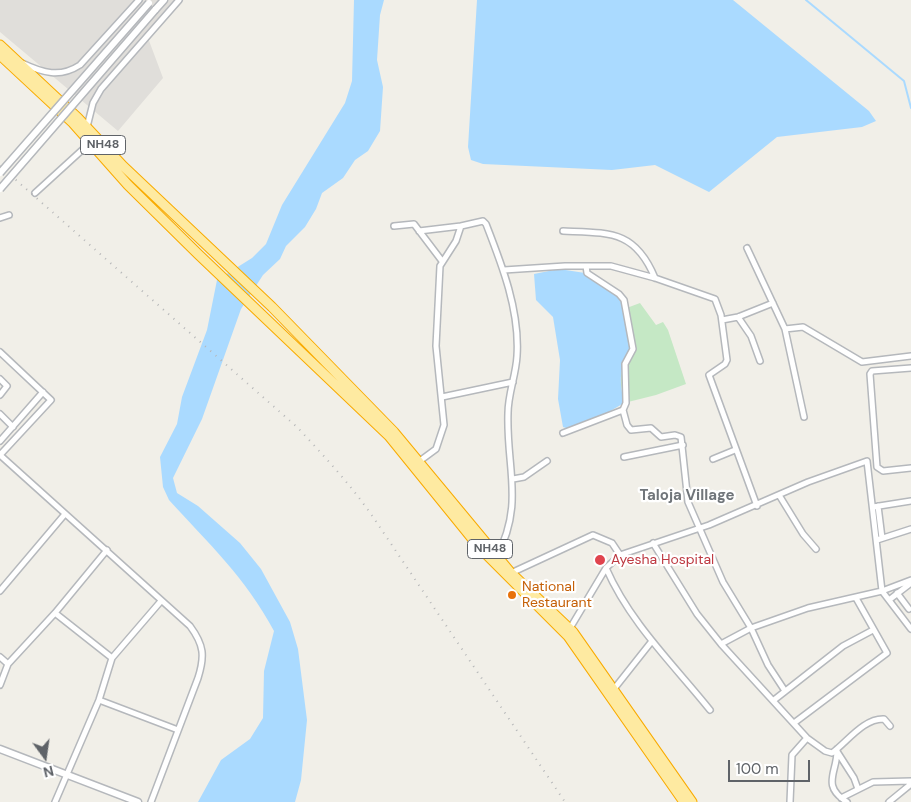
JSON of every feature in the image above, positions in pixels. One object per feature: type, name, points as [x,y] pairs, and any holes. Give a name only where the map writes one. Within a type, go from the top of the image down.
[{"type":"highway","name":"NH48","points":[[0,45],[87,127],[93,140],[128,185],[262,316],[367,414],[416,464],[495,559],[568,631],[684,802]]},
{"type":"highway","name":"NH48","points":[[0,55],[272,307],[394,432],[416,464]]},
{"type":"highway","name":"NH48","points":[[495,559],[568,631],[614,689],[692,802]]},
{"type":"street","points":[[16,59],[42,72],[58,73],[72,70],[80,65],[139,0]]},
{"type":"street","points":[[0,189],[164,0]]},
{"type":"street","points":[[87,127],[93,103],[100,89],[179,0]]},
{"type":"street","points":[[0,173],[150,2]]},
{"type":"street","points":[[35,193],[93,140]]},
{"type":"street","points":[[0,218],[9,214]]},
{"type":"street","points":[[419,230],[485,222],[504,270],[515,323],[517,356],[508,411],[513,479],[513,510],[510,524],[495,559]]},
{"type":"street","points":[[394,226],[414,224],[442,261]]},
{"type":"street","points":[[416,464],[436,449],[444,426],[436,346],[442,261],[456,241],[461,226]]},
{"type":"street","points":[[563,231],[609,235],[626,239],[647,258],[655,278]]},
{"type":"street","points":[[747,248],[786,330],[804,417]]},
{"type":"street","points":[[586,266],[587,272],[619,294],[626,308],[634,349],[625,364],[626,403],[623,410],[627,425],[631,430],[651,428],[661,437],[675,435],[681,437],[686,490],[723,582],[751,628],[768,665],[785,690]]},
{"type":"street","points":[[504,270],[611,266],[655,278],[715,299],[722,320],[727,360],[725,364],[709,376],[757,506]]},
{"type":"street","points":[[722,320],[738,317],[773,303]]},
{"type":"street","points":[[738,317],[751,336],[760,361]]},
{"type":"street","points":[[786,330],[803,327],[862,362],[911,356]]},
{"type":"street","points":[[0,352],[51,400],[0,455],[190,626],[201,641],[203,662],[151,802]]},
{"type":"street","points":[[911,368],[872,371],[870,374],[877,467],[883,471],[911,468]]},
{"type":"street","points":[[0,379],[7,386],[0,395]]},
{"type":"street","points":[[442,397],[513,382]]},
{"type":"street","points":[[0,441],[44,392]]},
{"type":"street","points":[[563,433],[623,410]]},
{"type":"street","points":[[0,414],[13,427]]},
{"type":"street","points":[[624,457],[683,446]]},
{"type":"street","points":[[713,459],[735,450]]},
{"type":"street","points":[[513,479],[524,477],[547,461]]},
{"type":"street","points":[[568,631],[606,568],[620,555],[757,506],[779,495],[867,461],[876,507],[882,591],[911,628]]},
{"type":"street","points":[[779,495],[803,534],[816,549]]},
{"type":"street","points":[[876,507],[911,501]]},
{"type":"street","points":[[0,591],[65,514]]},
{"type":"street","points":[[879,539],[911,528]]},
{"type":"street","points":[[511,573],[593,535],[612,543],[620,555]]},
{"type":"street","points":[[653,543],[697,614],[721,644],[807,738],[829,753],[837,751],[864,726],[877,718],[884,719],[890,726]]},
{"type":"street","points":[[0,685],[8,664],[55,613],[106,550]]},
{"type":"street","points":[[606,568],[621,599],[652,641],[710,710]]},
{"type":"street","points":[[721,644],[751,628],[808,608],[856,598],[911,581]]},
{"type":"street","points":[[889,600],[911,581]]},
{"type":"street","points":[[897,593],[910,608],[900,616]]},
{"type":"street","points":[[794,723],[886,655],[856,598]]},
{"type":"street","points":[[55,802],[99,700],[112,658],[161,601]]},
{"type":"street","points":[[55,613],[112,658]]},
{"type":"street","points":[[774,700],[843,646],[873,630]]},
{"type":"street","points":[[614,689],[652,641]]},
{"type":"street","points":[[0,657],[8,664]]},
{"type":"street","points":[[99,700],[178,730]]},
{"type":"street","points":[[790,802],[792,755],[807,738]]},
{"type":"street","points":[[0,749],[138,802]]},
{"type":"street","points":[[837,751],[854,778],[858,789]]},
{"type":"street","points":[[837,751],[838,760],[832,773],[831,784],[840,798],[847,802]]},
{"type":"street","points":[[840,798],[873,782],[911,783]]},
{"type":"street","points":[[889,802],[911,783]]},
{"type":"shaded area","points":[[0,0],[181,0],[148,38],[163,78],[118,131],[0,32]]},
{"type":"green space","points":[[640,303],[656,325],[663,322],[668,330],[686,384],[656,395],[624,403],[621,374],[632,348],[624,309]]},
{"type":"water","points":[[354,0],[384,0],[380,15],[377,60],[383,87],[380,131],[368,151],[355,160],[343,178],[322,193],[316,209],[305,227],[286,246],[280,259],[263,275],[241,309],[202,419],[173,478],[177,493],[198,506],[240,543],[261,569],[290,622],[298,649],[307,720],[301,780],[295,802],[198,802],[221,760],[250,739],[263,718],[264,671],[274,631],[239,578],[169,500],[163,487],[160,457],[177,424],[182,397],[207,330],[217,280],[252,258],[266,244],[282,205],[345,103],[352,81]]},
{"type":"water","points":[[477,0],[733,0],[869,111],[876,121],[862,127],[777,137],[709,192],[655,165],[612,170],[483,164],[471,160],[468,147]]},
{"type":"water","points":[[559,269],[585,273],[618,295],[624,309],[632,348],[621,374],[624,403],[607,413],[569,429],[563,427],[558,399],[560,360],[553,317],[536,300],[534,274]]},
{"type":"waterway","points":[[806,0],[904,81],[911,108]]},
{"type":"railway","points":[[0,166],[297,427],[328,461],[375,520],[565,802]]},
{"type":"place","name":"Ayesha Hospital","points":[[600,560]]},
{"type":"place","name":"National Restaurant","points":[[512,595]]},
{"type":"district","name":"Taloja Village","points":[[687,496]]}]
